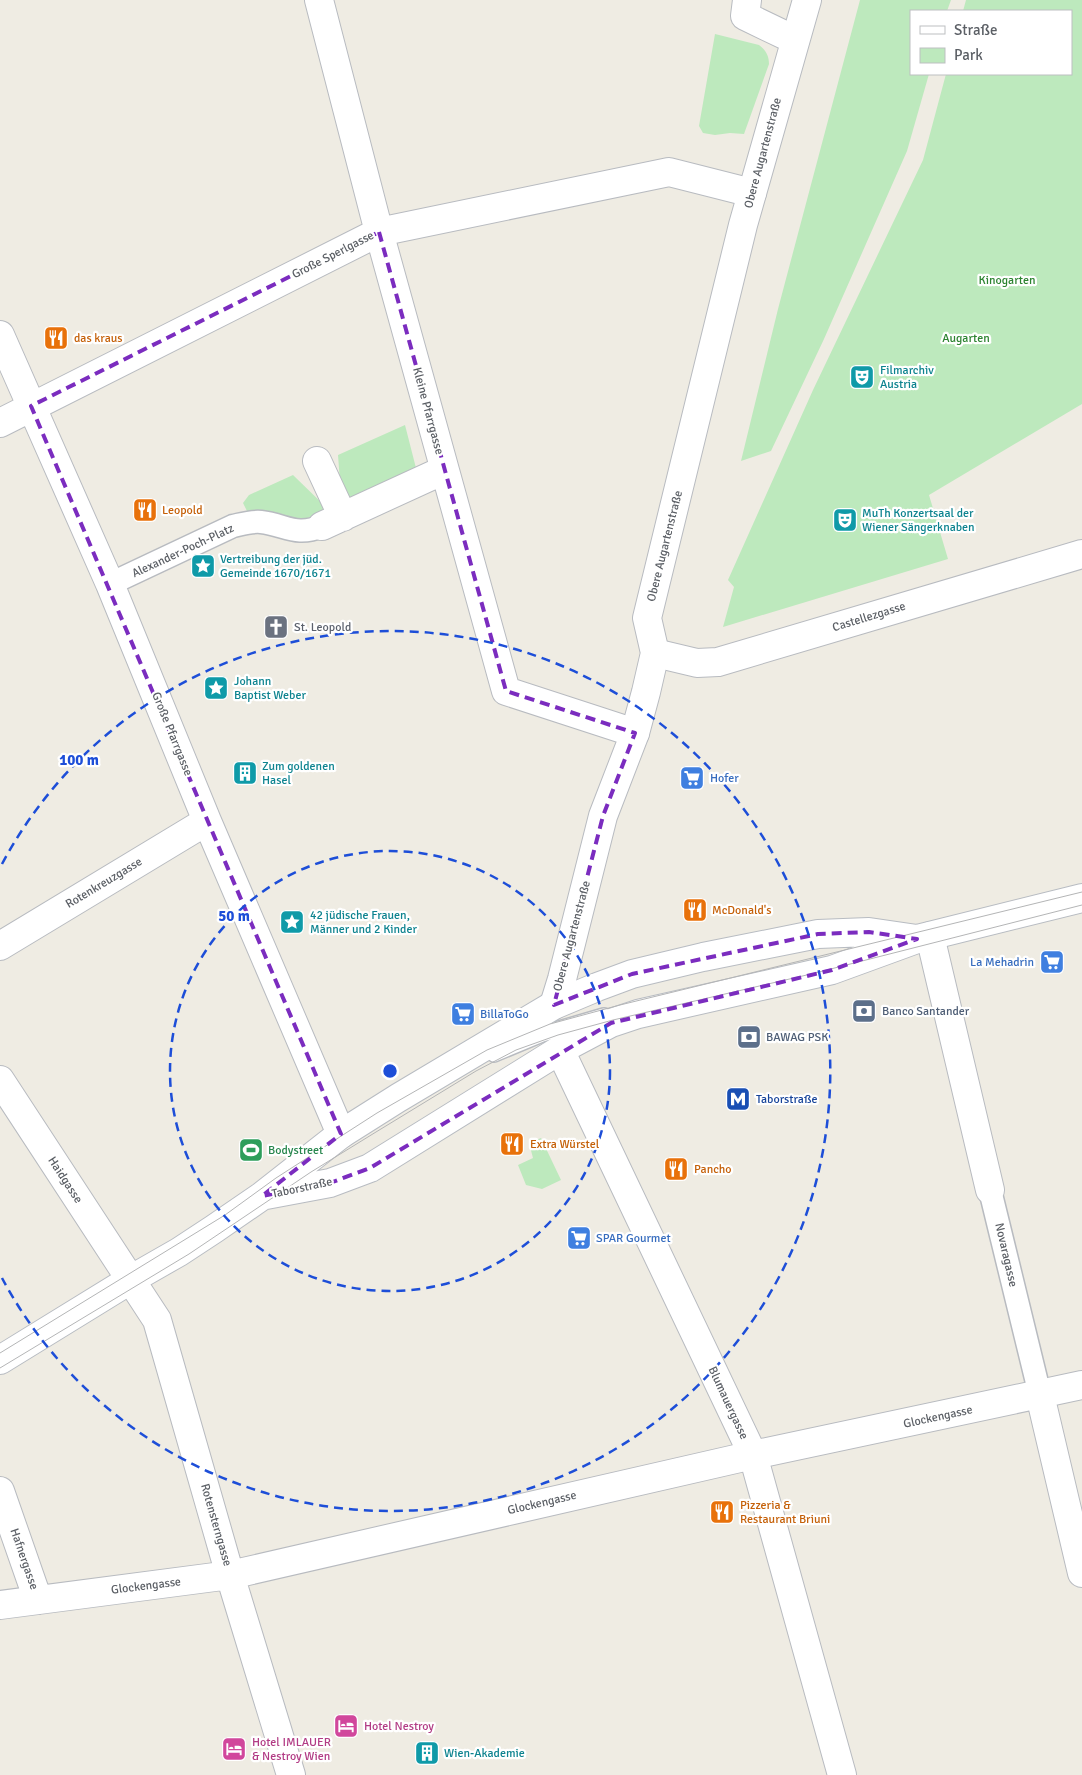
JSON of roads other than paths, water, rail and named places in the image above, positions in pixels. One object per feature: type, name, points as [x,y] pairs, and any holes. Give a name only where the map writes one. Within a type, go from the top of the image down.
[{"type":"street","name":"Kleine Pfarrgasse","points":[[319,0],[444,470],[506,691],[635,733]]},
{"type":"street","points":[[747,0],[745,16],[795,40]]},
{"type":"street","name":"Obere Augartenstraße","points":[[557,1028],[566,962],[603,816],[635,733],[654,654],[647,618],[752,193],[807,0]]},
{"type":"street","name":"Große Sperlgasse","points":[[0,422],[380,232],[669,172],[752,193]]},
{"type":"street","name":"Große Pfarrgasse","points":[[0,335],[110,584],[207,820],[341,1134]]},
{"type":"street","points":[[317,461],[332,522]]},
{"type":"street","name":"Alexander-Poch-Platz","points":[[110,584],[233,526],[261,522],[301,532],[310,531],[444,470]]},
{"type":"street","name":"Castellezgasse","points":[[654,654],[697,663],[718,662],[1082,554]]},
{"type":"street","name":"Rotenkreuzgasse","points":[[0,946],[207,820]]},
{"type":"street","name":"Taborstraße","points":[[0,1360],[179,1252],[262,1196],[341,1134],[557,1028],[611,1023],[638,1014],[832,970],[924,938],[1082,898]]},
{"type":"street","name":"Taborstraße","points":[[262,1196],[330,1183],[370,1168],[557,1028],[597,986],[632,974],[818,934],[869,932],[924,938]]},
{"type":"street","name":"Novaragasse","points":[[924,938],[990,1190],[1082,1573]]},
{"type":"street","name":"Blumauergasse","points":[[557,1028],[753,1455],[842,1775]]},
{"type":"street","name":"Haidgasse","points":[[0,1080],[130,1280]]},
{"type":"street","name":"Rotensterngasse","points":[[130,1280],[157,1320],[230,1574],[291,1775]]},
{"type":"street","name":"Glockengasse","points":[[0,1605],[230,1574],[753,1455],[1082,1385]]},
{"type":"street","name":"Hafnergasse","points":[[0,1491],[38,1600]]},
{"type":"tram line","points":[[0,1353],[225,1215],[276,1178],[377,1113],[487,1050],[550,1024],[620,1005],[1082,892]]},
{"type":"tram line","points":[[0,1368],[189,1254],[311,1172],[476,1071],[516,1050],[558,1035],[613,1020],[811,974],[1082,905]]},
{"type":"place","name":"das kraus","points":[[56,338]]},
{"type":"place","name":"Filmarchiv Austria","points":[[862,377]]},
{"type":"place","name":"Leopold","points":[[145,510]]},
{"type":"place","name":"MuTh Konzertsaal der Wiener Sängerknaben","points":[[845,520]]},
{"type":"place","name":"Vertreibung der jüd. Gemeinde 1670/1671","points":[[203,566]]},
{"type":"place","name":"St. Leopold","points":[[276,627]]},
{"type":"place","name":"Johann Baptist Weber","points":[[216,688]]},
{"type":"place","name":"Zum goldenen Hasel","points":[[245,773]]},
{"type":"place","name":"Hofer","points":[[692,778]]},
{"type":"place","name":"McDonald's","points":[[695,910]]},
{"type":"place","name":"42 jüdische Frauen, Männer und 2 Kinder","points":[[292,922]]},
{"type":"place","name":"La Mehadrin","points":[[1052,962]]},
{"type":"place","name":"Banco Santander","points":[[864,1011]]},
{"type":"place","name":"BillaToGo","points":[[463,1014]]},
{"type":"place","name":"BAWAG PSK","points":[[749,1037]]},
{"type":"place","name":"Taborstraße","points":[[738,1099]]},
{"type":"place","name":"Extra Würstel","points":[[512,1144]]},
{"type":"place","name":"Bodystreet","points":[[251,1150]]},
{"type":"place","name":"Pancho","points":[[676,1169]]},
{"type":"place","name":"SPAR Gourmet","points":[[579,1238]]},
{"type":"place","name":"Pizzeria & Restaurant Briuni","points":[[722,1512]]},
{"type":"place","name":"Hotel Nestroy","points":[[346,1726]]},
{"type":"place","name":"Hotel IMLAUER & Nestroy Wien","points":[[234,1749]]},
{"type":"place","name":"Wien-Akademie","points":[[427,1753]]},
{"type":"park label","name":"Kinogarten","points":[[1007,280]]},
{"type":"park label","name":"Augarten","points":[[966,338]]}]
